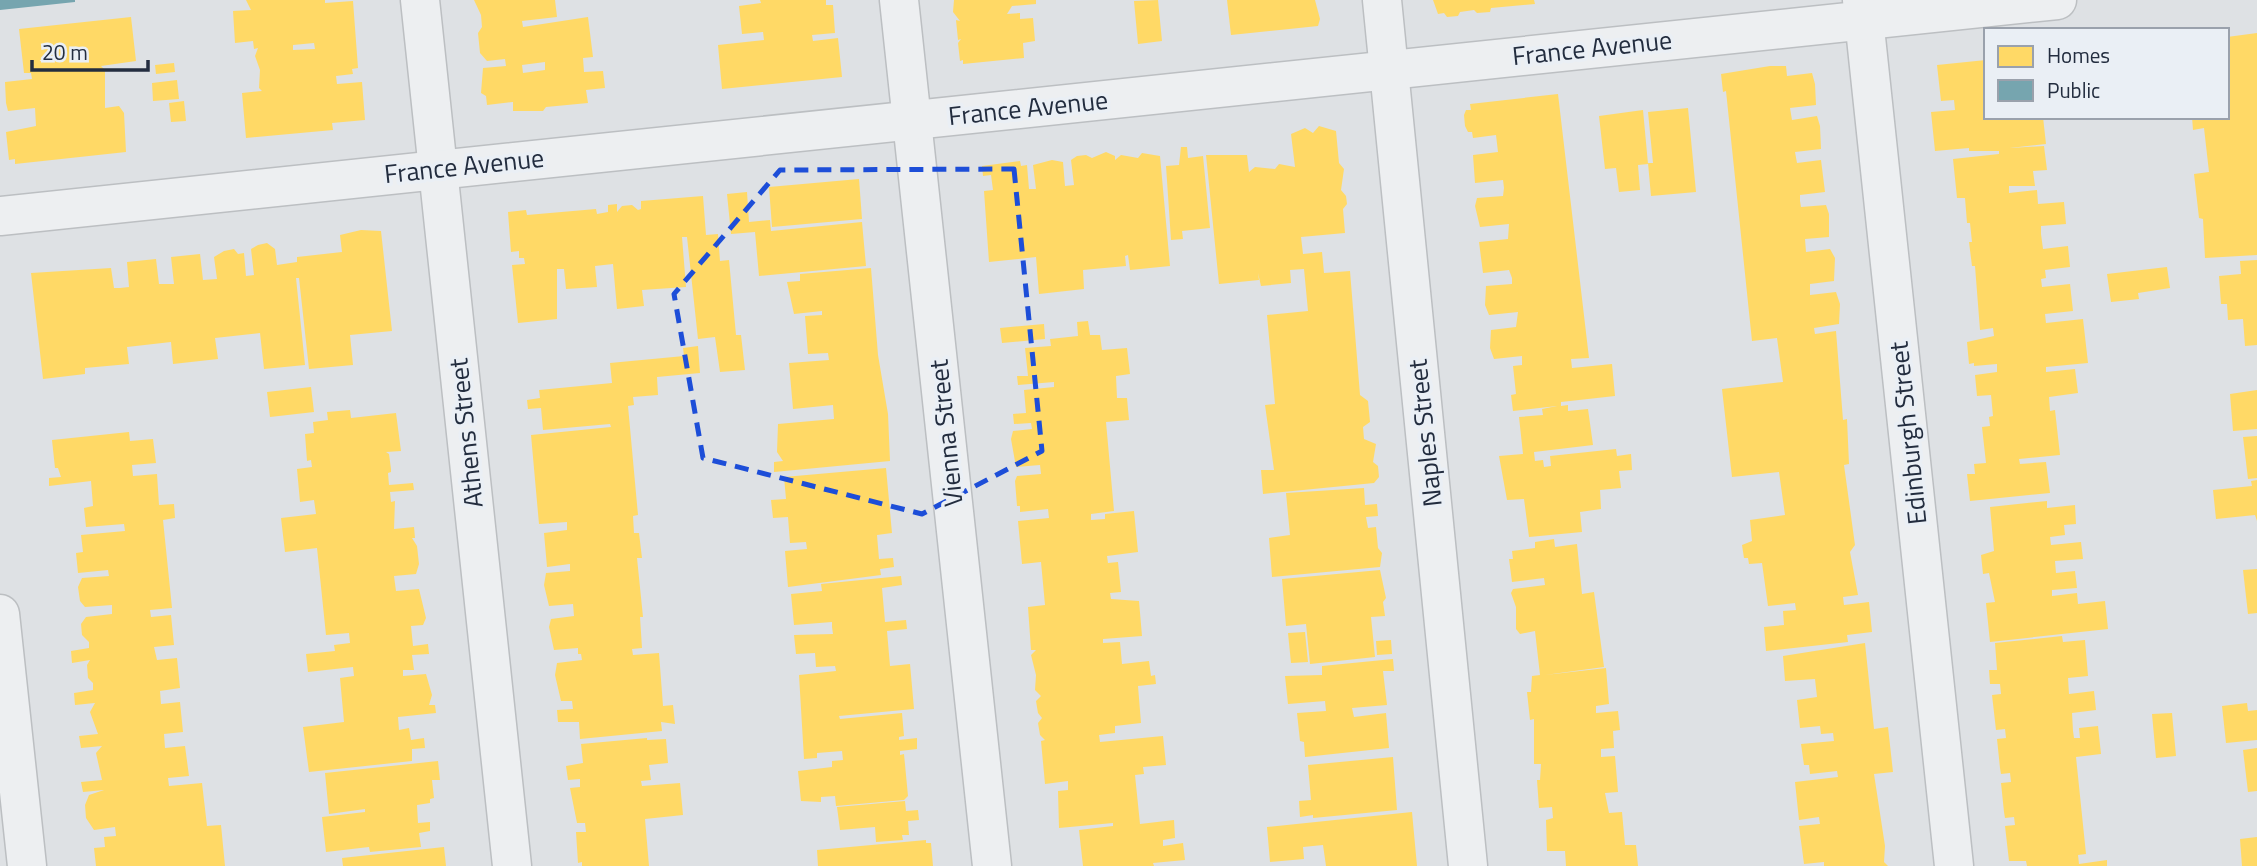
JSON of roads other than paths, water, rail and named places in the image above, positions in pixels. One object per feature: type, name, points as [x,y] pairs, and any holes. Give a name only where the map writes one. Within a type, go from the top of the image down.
[{"type":"street","name":"Athens Street","points":[[420,0],[512,866]]},
{"type":"street","name":"Vienna Street","points":[[899,0],[992,866]]},
{"type":"street","name":"Naples Street","points":[[1382,0],[1468,866]]},
{"type":"street","name":"France Avenue","points":[[0,216],[1389,70],[1863,10],[2056,0]]},
{"type":"street","name":"Edinburgh Street","points":[[1863,10],[1954,866]]},
{"type":"street","points":[[0,614],[27,866]]}]
